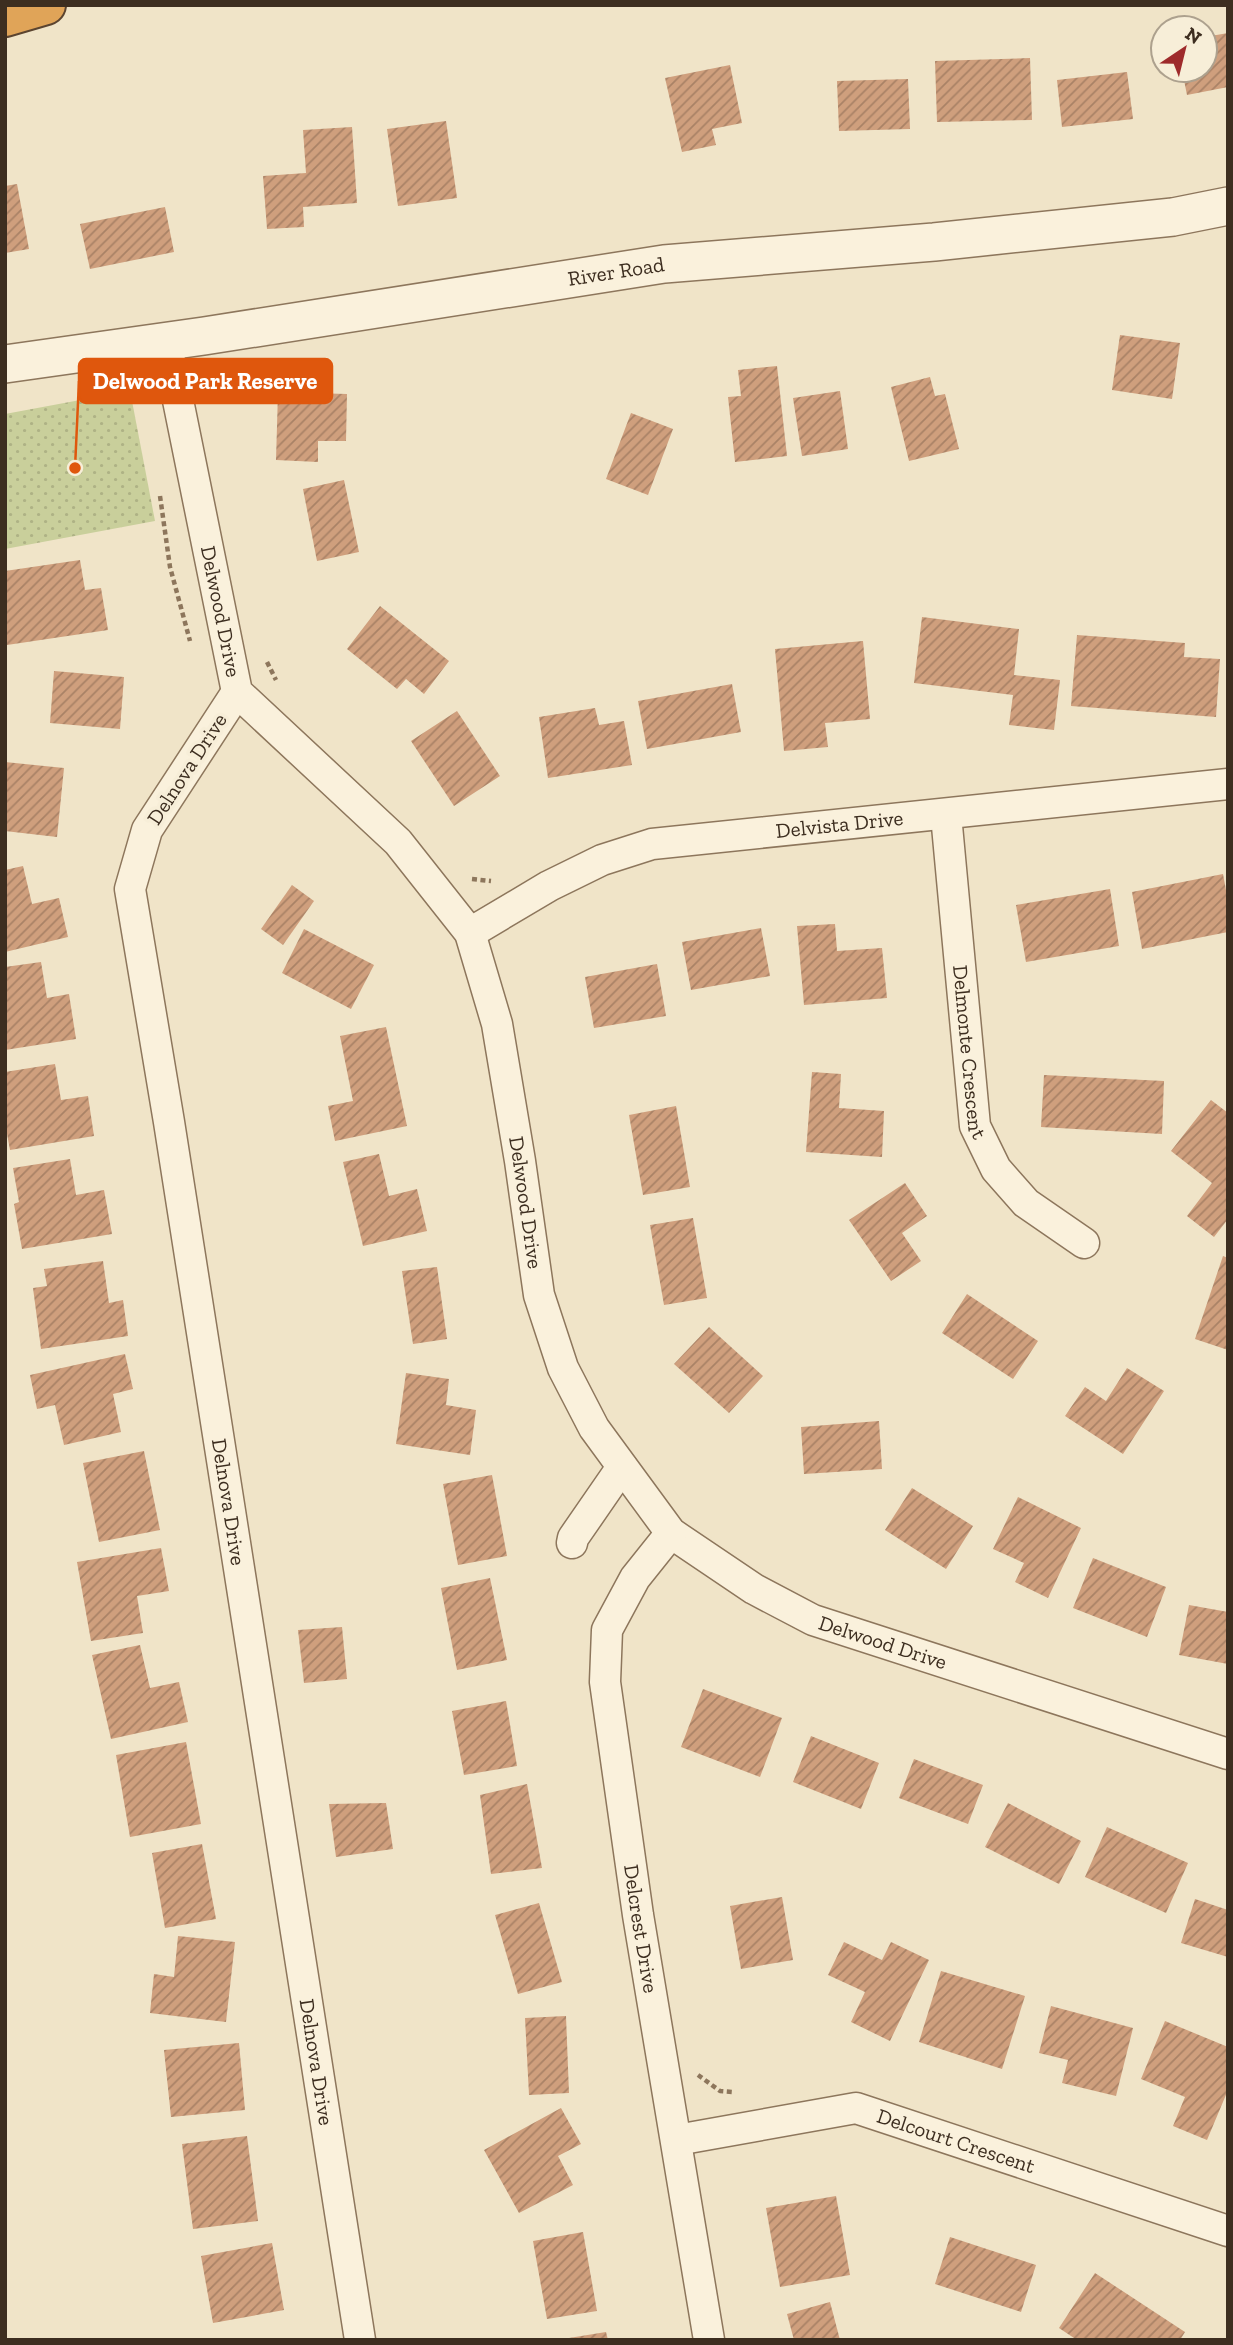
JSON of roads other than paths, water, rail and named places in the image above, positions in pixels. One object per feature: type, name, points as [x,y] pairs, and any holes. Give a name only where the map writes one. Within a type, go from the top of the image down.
[{"type":"highway","points":[[5,17],[46,5]]},
{"type":"street","name":"River Road","points":[[5,364],[664,264],[934,242],[1172,217],[1228,206]]},
{"type":"street","name":"Delwood Drive","points":[[166,341],[237,692],[398,842],[470,933],[497,1024],[539,1295],[563,1368],[594,1429],[671,1534],[754,1590],[813,1620],[1228,1754]]},
{"type":"street","name":"Delnova Drive","points":[[237,692],[147,830],[130,889],[360,2340]]},
{"type":"street","name":"Delvista Drive","points":[[470,933],[549,886],[602,860],[652,844],[1228,784]]},
{"type":"street","name":"Delmonte Crescent","points":[[946,815],[975,1126],[996,1169],[1026,1203],[1084,1242]]},
{"type":"street","points":[[572,1543],[622,1467]]},
{"type":"street","name":"Delcrest Drive","points":[[671,1534],[635,1578],[607,1630],[605,1682],[638,1915],[709,2340]]},
{"type":"street","name":"Delcourt Crescent","points":[[677,2140],[856,2108],[1228,2231]]},
{"type":"place","name":"Delwood Park Reserve","points":[[75,468]]}]
